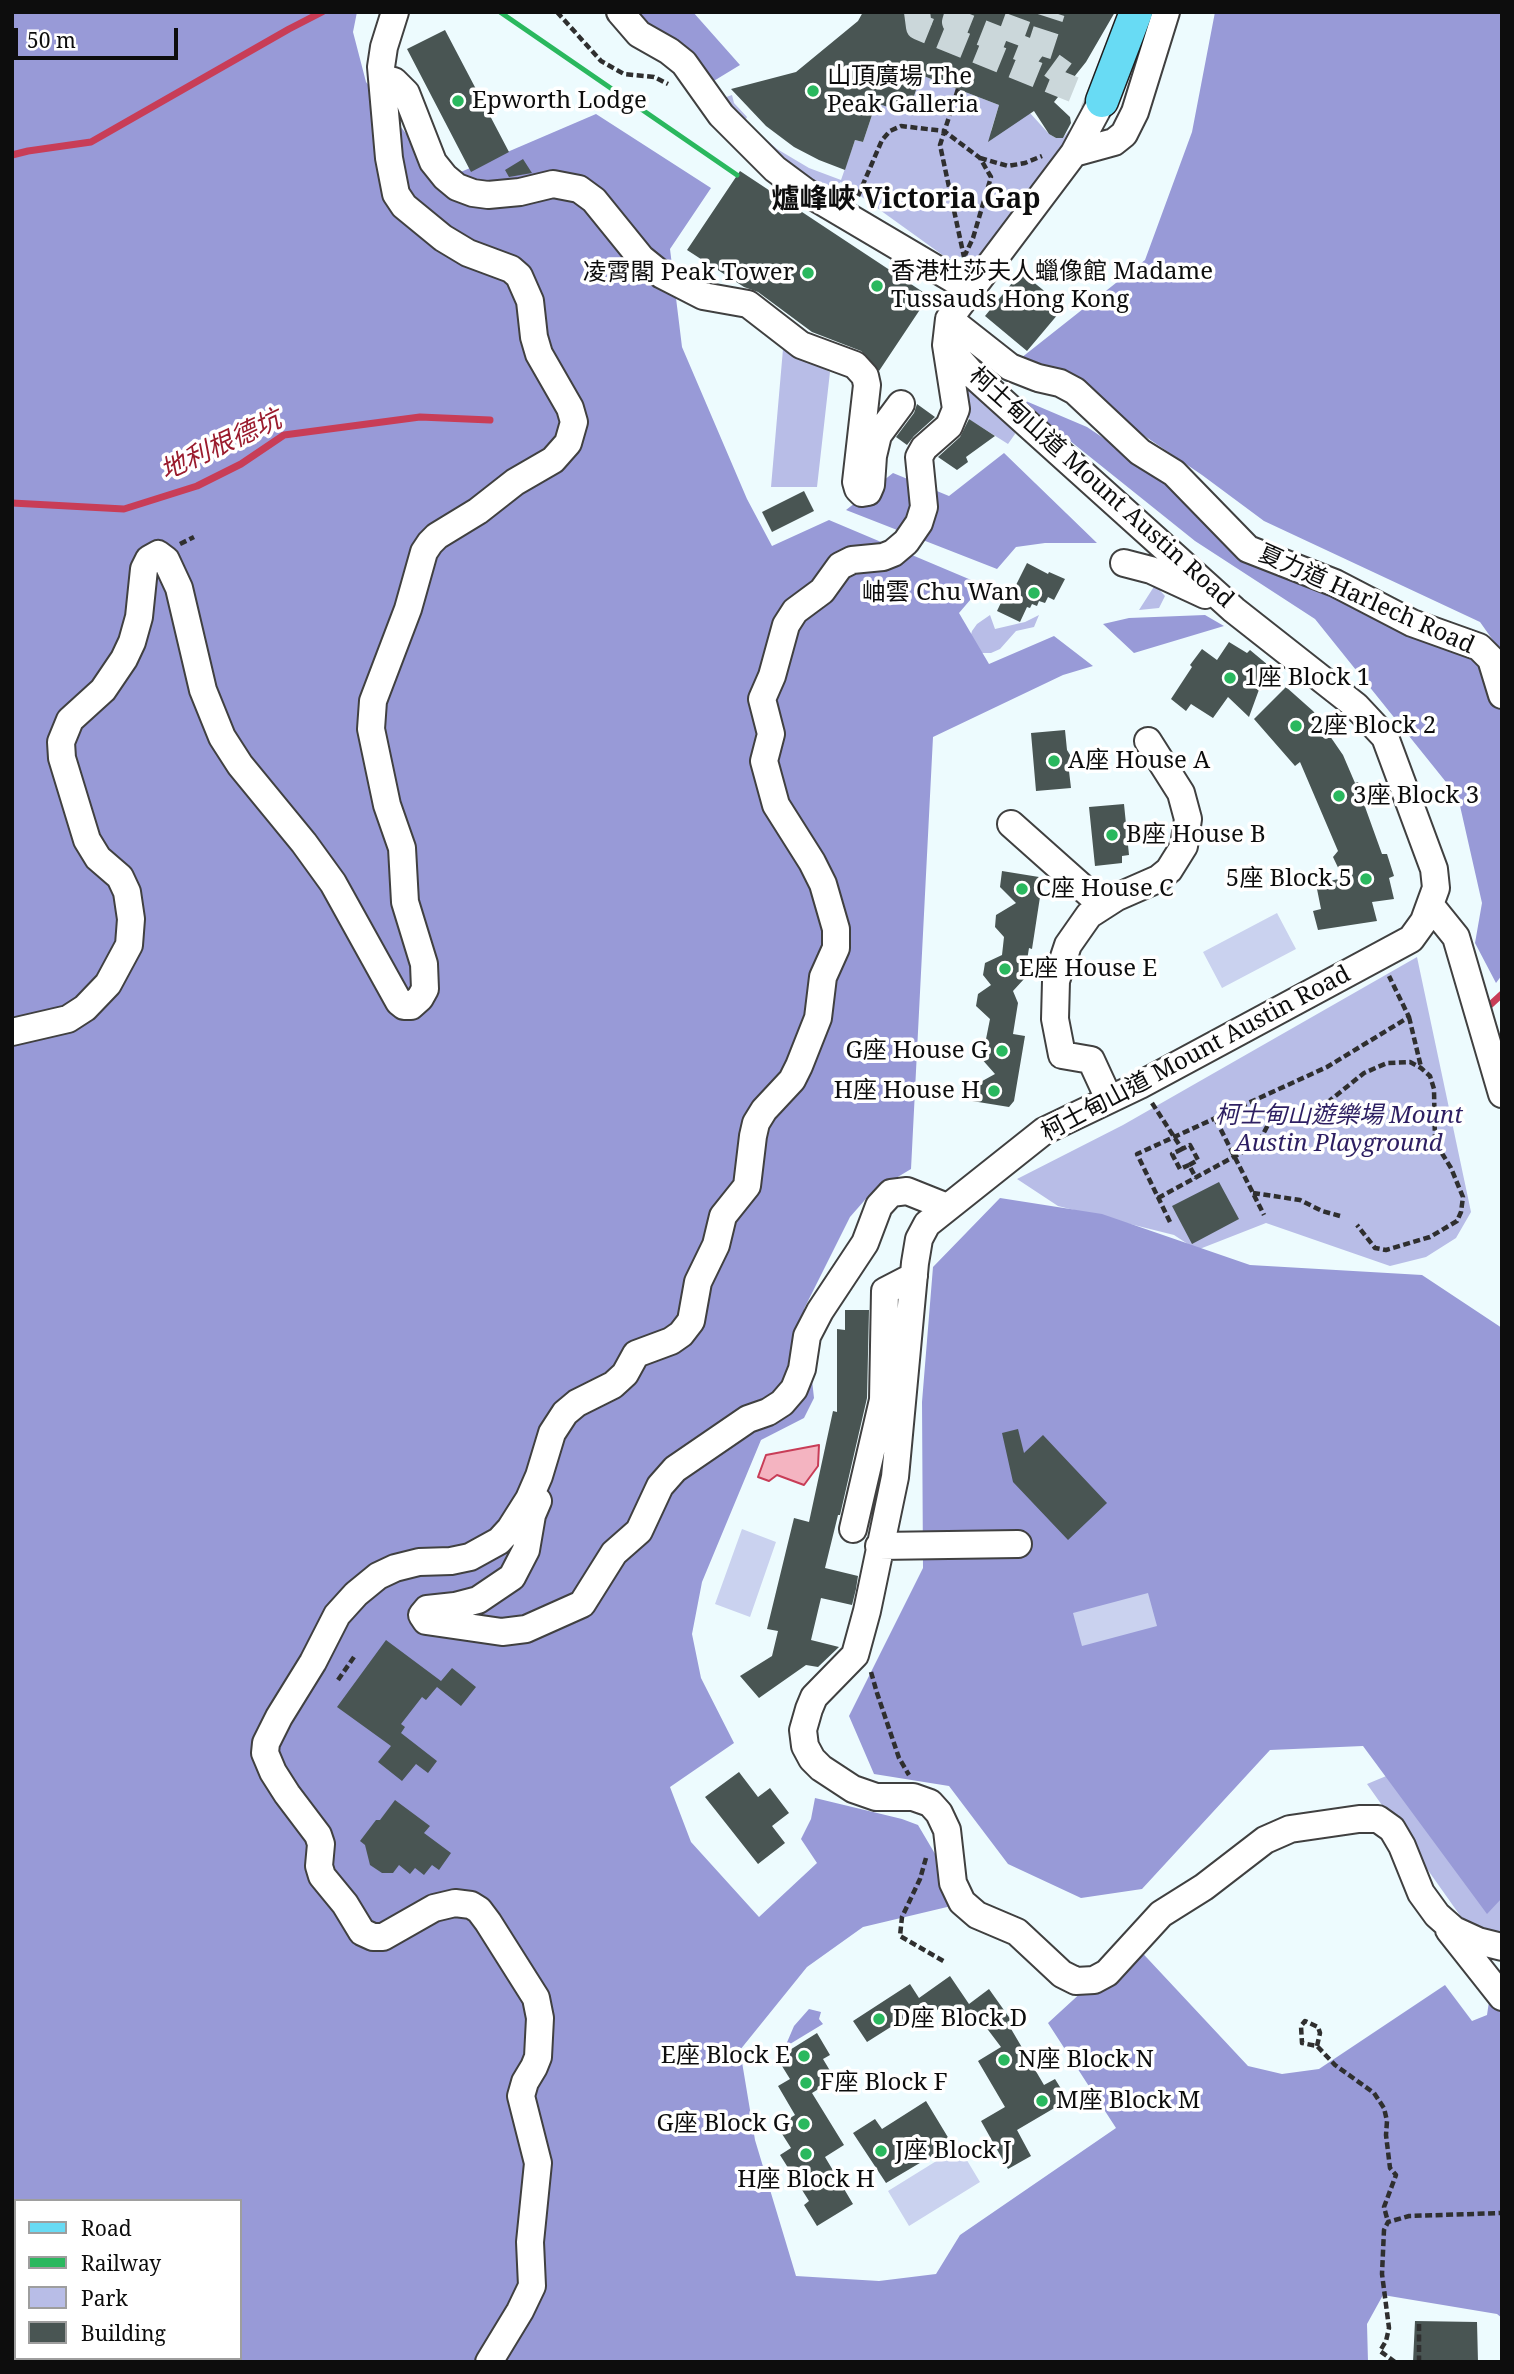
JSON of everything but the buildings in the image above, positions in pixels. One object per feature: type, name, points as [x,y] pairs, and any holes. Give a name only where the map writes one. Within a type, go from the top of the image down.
[{"type":"main road","points":[[1102,101],[1136,12]]},
{"type":"street","points":[[12,1032],[59,1022],[85,1008],[108,984],[129,945],[131,919],[127,892],[120,877],[102,862],[89,846],[62,758],[61,742],[70,720],[103,691],[124,659],[139,617],[144,569],[149,559],[158,554],[166,559],[179,588],[203,690],[222,737],[245,772],[324,870],[399,1002],[406,1007],[414,1005],[425,989],[424,964],[405,902],[402,848],[387,806],[371,729],[373,701],[408,609],[428,545],[510,486],[553,460],[568,443],[574,422],[570,408],[539,354],[530,302],[521,279],[514,271],[450,243],[419,219],[398,198],[389,158],[382,78],[384,47],[395,12]]},
{"type":"street","points":[[620,12],[639,34],[684,62],[715,108],[756,152],[806,192],[970,289]]},
{"type":"street","points":[[1079,144],[1114,142],[1124,134],[1137,105],[1166,12]]},
{"type":"street","points":[[382,78],[394,81],[406,93],[433,162],[457,187],[473,193],[496,195],[553,184],[579,189],[594,200],[634,251],[662,275],[703,296],[748,304],[801,345],[855,365],[867,385],[856,482],[862,493],[868,492],[871,485],[878,435],[901,404]]},
{"type":"street","points":[[489,2362],[532,2286],[530,2242],[538,2163],[521,2094],[538,2057],[540,2018],[536,1998],[488,1922],[479,1910],[471,1905],[456,1903],[434,1908],[383,1937],[370,1937],[362,1932],[345,1904],[322,1876],[319,1866],[321,1844],[318,1835],[282,1787],[270,1765],[265,1750],[267,1740],[337,1615],[356,1594],[372,1580],[395,1568],[419,1562],[457,1560],[489,1548],[507,1533],[529,1499],[552,1433],[565,1413],[577,1403],[616,1382],[640,1352],[667,1343],[687,1328],[698,1282],[716,1245],[723,1216],[747,1186],[752,1136],[758,1119],[797,1072],[817,1021],[822,981],[836,948],[836,929],[821,880],[774,800],[764,761],[771,734],[762,699],[791,615],[822,591],[838,568],[846,562],[883,557],[898,550],[909,539],[921,519],[924,504],[919,457],[924,448],[949,426],[956,409],[946,345],[949,318],[1079,144],[1102,101]]},
{"type":"street","name":"夏力道 Harlech Road","points":[[949,318],[1010,367],[1075,390],[1140,452],[1174,473],[1248,549],[1325,579],[1412,623],[1479,647],[1491,659],[1502,695]]},
{"type":"street","name":"柯士甸山道 Mount Austin Road","points":[[946,345],[972,374],[1234,610],[1356,706],[1385,737],[1434,869],[1436,888],[1424,921],[1411,939],[1140,1084],[1044,1131],[927,1224],[919,1239],[914,1276],[895,1477],[867,1611],[855,1655],[814,1697],[803,1730],[807,1753],[832,1776],[862,1793],[876,1797],[913,1797],[930,1803],[939,1813],[947,1830],[953,1883],[962,1902],[977,1915],[1017,1932],[1062,1974],[1081,1982],[1101,1978],[1161,1914],[1277,1833],[1302,1826],[1369,1818],[1383,1822],[1398,1838],[1415,1881],[1437,1915],[1454,1930],[1478,1941],[1502,1947]]},
{"type":"street","points":[[1124,563],[1151,570],[1234,610]]},
{"type":"street","points":[[1109,1099],[1091,1060],[1062,1055],[1055,1019],[1056,981],[1068,945],[1089,915],[1102,905],[1158,879],[1169,870],[1184,846],[1188,819],[1181,793],[1148,741]]},
{"type":"street","points":[[1011,824],[1102,905]]},
{"type":"street","points":[[1431,906],[1456,937],[1502,1094]]},
{"type":"street","points":[[539,1476],[543,1477],[543,1490],[532,1515],[526,1550],[512,1577],[478,1600],[427,1609],[422,1615],[426,1621],[502,1632],[526,1629],[582,1604],[614,1553],[639,1531],[656,1493],[675,1469],[748,1419],[768,1412],[782,1403],[794,1389],[802,1369],[807,1336],[820,1311],[865,1243],[879,1206],[891,1193],[907,1191],[947,1207]]},
{"type":"street","points":[[853,1529],[883,1400],[885,1291],[914,1276]]},
{"type":"street","points":[[879,1545],[1018,1544]]},
{"type":"street","points":[[1437,1915],[1502,1997]]},
{"type":"path","points":[[557,12],[601,61],[624,74],[659,78],[672,88]]},
{"type":"path","points":[[958,89],[940,145],[964,256],[973,238],[991,177],[980,158]]},
{"type":"path","points":[[849,216],[882,141],[890,131],[901,126],[944,131],[980,158],[1008,166],[1025,163],[1079,144]]},
{"type":"path","points":[[1378,957],[1409,1017],[1421,1068]]},
{"type":"path","points":[[1170,1222],[1137,1154],[1327,1067],[1409,1017]]},
{"type":"path","points":[[1158,1198],[1236,1158],[1262,1136],[1269,1123],[1306,1115],[1324,1107],[1364,1073],[1387,1063],[1410,1062],[1430,1076],[1434,1089],[1435,1142],[1451,1168],[1462,1197],[1461,1212],[1457,1221],[1430,1237],[1386,1250],[1375,1248],[1357,1225]]},
{"type":"path","points":[[1140,1084],[1182,1149]]},
{"type":"path","points":[[1216,1120],[1264,1215]]},
{"type":"path","points":[[1190,1144],[1198,1160],[1189,1165],[1180,1169],[1172,1154],[1190,1144]]},
{"type":"path","points":[[1189,1165],[1196,1178]]},
{"type":"path","points":[[1253,1193],[1300,1200],[1340,1216]]},
{"type":"path","points":[[338,1680],[354,1657]]},
{"type":"path","points":[[877,1693],[899,1758]]},
{"type":"path","points":[[927,1853],[920,1879],[902,1917],[900,1937],[945,1962]]},
{"type":"path","points":[[1317,2046],[1320,2033],[1318,2027],[1305,2021],[1301,2026],[1301,2043],[1317,2046],[1335,2065],[1374,2093],[1384,2108],[1390,2168],[1396,2175],[1384,2207],[1388,2222],[1384,2230],[1382,2274],[1389,2329],[1380,2351],[1395,2362]]},
{"type":"path","points":[[1388,2222],[1409,2216],[1502,2213]]},
{"type":"path","points":[[1419,2325],[1419,2362]]},
{"type":"green space","points":[[921,75],[999,105],[991,131],[1030,113],[1056,138],[1063,138],[1069,130],[1076,138],[984,260],[964,256],[948,259],[841,182],[829,190],[814,189],[715,101],[732,95],[734,103],[747,117],[745,121],[777,149],[809,168],[841,180],[855,140],[863,142],[876,103],[908,114]]},
{"type":"green space","points":[[783,349],[830,372],[817,487],[771,487]]},
{"type":"green space","points":[[965,381],[1013,427],[1015,434],[1008,444],[970,420],[966,411]]},
{"type":"green space","points":[[1155,585],[1165,596],[1159,608],[1139,610]]},
{"type":"green space","points":[[990,615],[995,629],[1025,622],[1039,615],[1034,627],[1016,631],[1000,649],[991,653],[979,653],[970,638],[972,631]]},
{"type":"green space","name":"柯士甸山遊樂場 Mount Austin Playground","points":[[1417,957],[1471,1212],[1456,1238],[1426,1257],[1390,1266],[1266,1223],[1197,1250],[1174,1235],[1058,1206],[1017,1179],[1123,1125]]},
{"type":"green space","points":[[1502,1728],[1502,1938],[1471,1931],[1367,1784]]},
{"type":"shaded area","points":[[12,12],[357,12],[353,32],[366,82],[442,180],[596,114],[711,188],[670,249],[682,347],[747,499],[772,546],[829,520],[983,585],[959,613],[989,664],[1054,636],[1093,666],[1063,675],[933,737],[911,1169],[871,1193],[850,1217],[804,1309],[814,1398],[804,1418],[761,1440],[702,1582],[692,1634],[701,1678],[734,1743],[670,1787],[691,1842],[759,1917],[817,1863],[801,1839],[811,1819],[815,1798],[918,1825],[964,1903],[863,1927],[807,1967],[740,2050],[755,2140],[796,2276],[879,2281],[936,2274],[960,2235],[1116,2128],[1048,2023],[1134,1944],[1248,2066],[1282,2074],[1319,2069],[1445,1985],[1472,2021],[1487,2015],[1493,1975],[1502,1979],[1502,2318],[1497,2314],[1383,2295],[1367,2324],[1368,2362],[12,2362]]},
{"type":"shaded area","points":[[622,12],[693,12],[740,65],[694,93],[624,27]]},
{"type":"shaded area","points":[[1215,12],[1502,12],[1502,653],[1480,622],[1264,521],[1099,405],[1021,358],[1145,260],[1192,132]]},
{"type":"shaded area","points":[[1014,396],[1087,427],[1252,542],[1464,641],[1502,696],[1502,975],[1496,983],[1475,943],[1482,903],[1458,797],[1315,619],[1195,541]]},
{"type":"shaded area","points":[[1004,453],[1097,543],[1045,543],[1016,547],[997,569],[846,510],[893,473],[949,496]]},
{"type":"shaded area","points":[[1205,615],[1224,626],[1134,653],[1103,624],[1129,618]]},
{"type":"shaded area","points":[[1277,913],[1296,949],[1222,988],[1203,952]]},
{"type":"shaded area","points":[[1000,1198],[1102,1214],[1250,1265],[1422,1275],[1502,1328],[1502,1898],[1487,1914],[1363,1746],[1270,1750],[1142,1889],[1081,1898],[1008,1864],[949,1786],[874,1774],[849,1716],[923,1568],[922,1402],[933,1267]]},
{"type":"shaded area","points":[[819,1445],[818,1466],[804,1485],[777,1475],[769,1481],[758,1477],[766,1455]]},
{"type":"shaded area","points":[[742,1529],[776,1542],[750,1617],[715,1604]]},
{"type":"shaded area","points":[[1148,1593],[1157,1626],[1082,1646],[1073,1613]]},
{"type":"shaded area","points":[[809,2009],[821,2012],[819,2019],[823,2024],[785,2047],[794,2026]]},
{"type":"shaded area","points":[[959,2147],[980,2182],[909,2226],[888,2191]]},
{"type":"waterway","points":[[12,155],[91,142],[322,12]]},
{"type":"waterway","name":"地利根德坑","points":[[12,503],[124,509],[197,486],[241,464],[284,435],[420,417],[490,420]]},
{"type":"waterway","points":[[1490,1005],[1502,994]]},
{"type":"tunnel","points":[[917,12],[919,27],[1102,101]]},
{"type":"tunnel","points":[[958,12],[955,22],[1038,55],[1064,74]]},
{"type":"tunnel","points":[[1009,42],[1020,12]]},
{"type":"tunnel","points":[[1038,55],[1052,12]]},
{"type":"railway","points":[[500,12],[737,175]]},
{"type":"place","name":"山頂廣場 The Peak Galleria","points":[[813,91]]},
{"type":"place","name":"Epworth Lodge","points":[[458,101]]},
{"type":"place","name":"凌霄閣 Peak Tower","points":[[808,273]]},
{"type":"place","name":"香港杜莎夫人蠟像館 Madame Tussauds Hong Kong","points":[[877,286]]},
{"type":"place","name":"岫雲 Chu Wan","points":[[1034,593]]},
{"type":"place","name":"1座 Block 1","points":[[1230,678]]},
{"type":"place","name":"2座 Block 2","points":[[1296,726]]},
{"type":"place","name":"A座 House A","points":[[1054,761]]},
{"type":"place","name":"3座 Block 3","points":[[1339,796]]},
{"type":"place","name":"B座 House B","points":[[1112,835]]},
{"type":"place","name":"5座 Block 5","points":[[1366,879]]},
{"type":"place","name":"C座 House C","points":[[1022,889]]},
{"type":"place","name":"E座 House E","points":[[1005,969]]},
{"type":"place","name":"G座 House G","points":[[1002,1051]]},
{"type":"place","name":"H座 House H","points":[[994,1091]]},
{"type":"place","name":"D座 Block D","points":[[879,2019]]},
{"type":"place","name":"E座 Block E","points":[[804,2056]]},
{"type":"place","name":"N座 Block N","points":[[1004,2060]]},
{"type":"place","name":"F座 Block F","points":[[806,2083]]},
{"type":"place","name":"M座 Block M","points":[[1042,2101]]},
{"type":"place","name":"G座 Block G","points":[[804,2124]]},
{"type":"place","name":"J座 Block J","points":[[881,2151]]},
{"type":"place","name":"H座 Block H","points":[[806,2154]]},
{"type":"district","name":"爐峰峽 Victoria Gap","points":[[906,200]]}]
